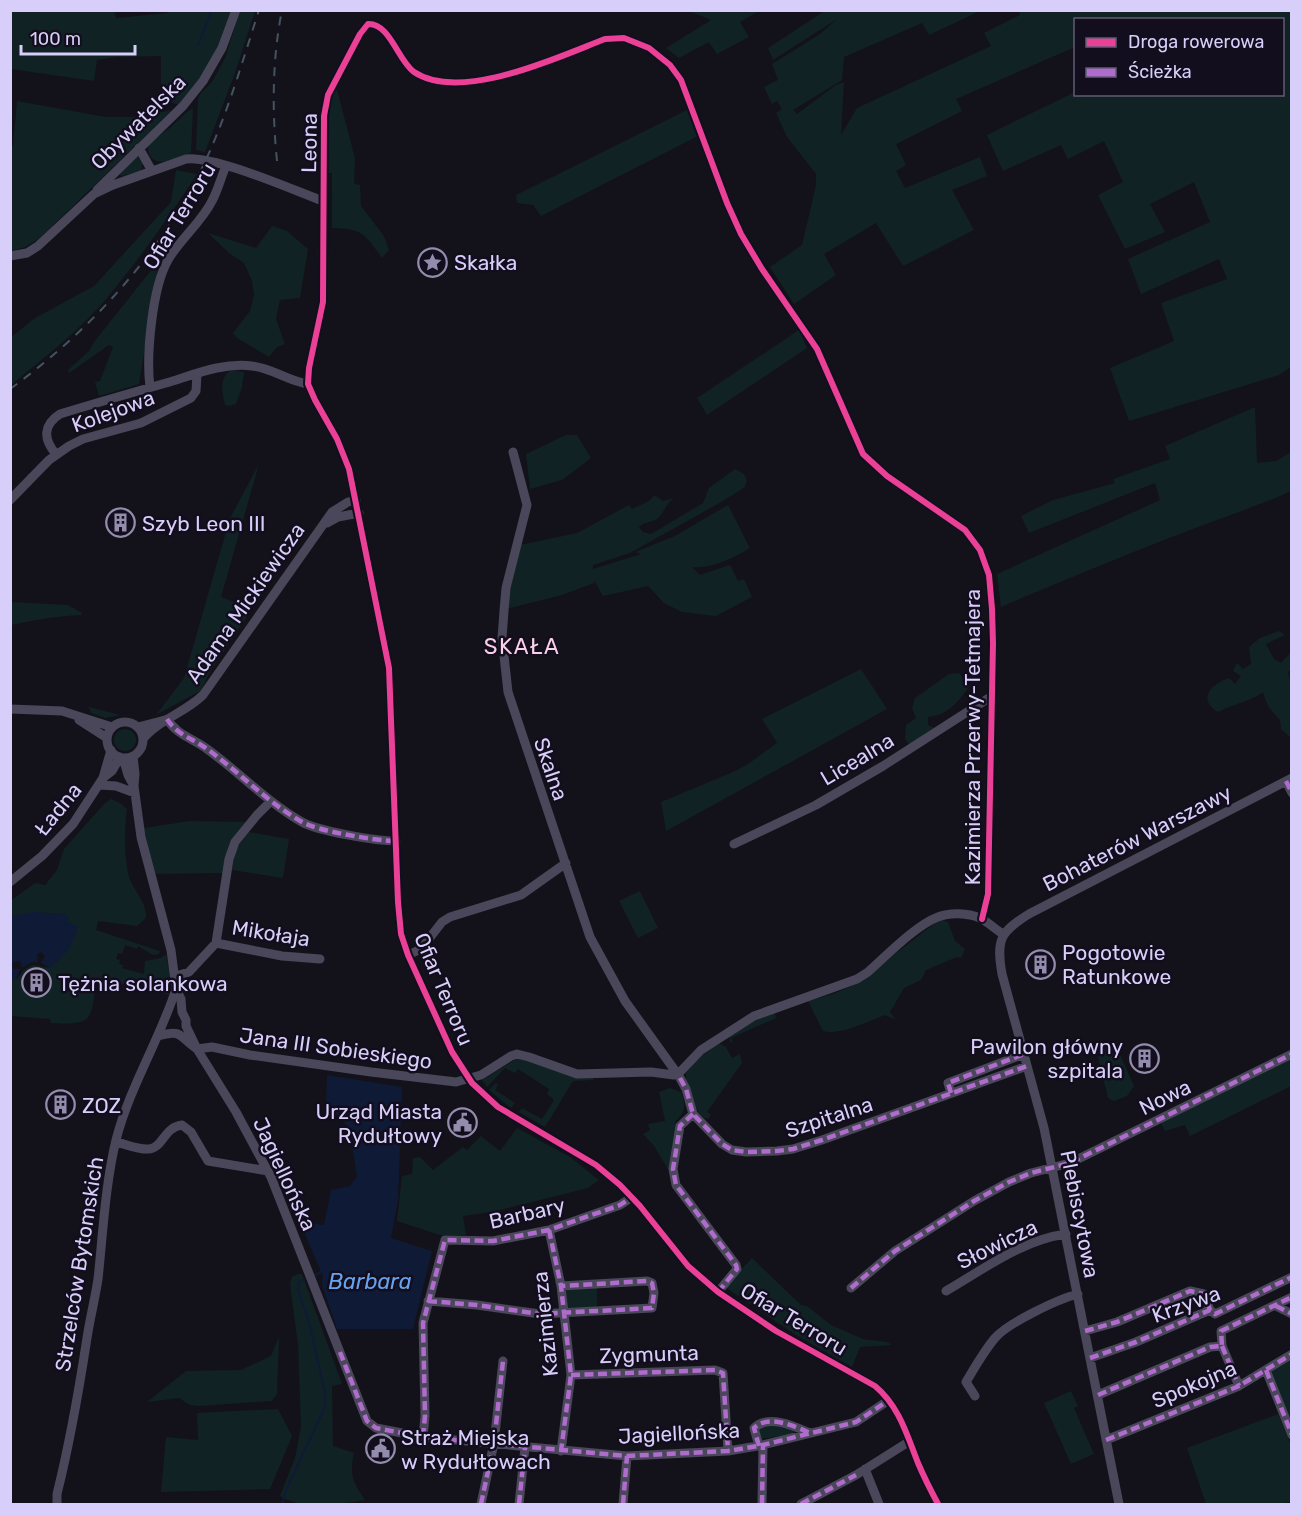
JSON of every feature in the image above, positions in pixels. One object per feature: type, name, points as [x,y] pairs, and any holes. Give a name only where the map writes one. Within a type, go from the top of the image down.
[{"type":"street","name":"Obywatelska","points":[[10,256],[27,253],[38,246],[183,106],[203,81],[222,48],[236,10]]},
{"type":"street","name":"Leona","points":[[323,201],[326,103],[357,39],[368,24]]},
{"type":"street","name":"Kazimierza Przerwy-Tetmajera","points":[[368,24],[374,24],[384,31],[413,72],[434,80],[480,80],[505,76],[604,39],[614,38],[624,38],[639,43],[656,53],[670,65],[681,80],[741,234],[762,269],[818,349],[862,452],[886,476],[965,530],[980,550],[989,574],[993,609],[988,894],[982,919]]},
{"type":"street","points":[[139,148],[152,171]]},
{"type":"street","name":"Obywatelska","points":[[94,194],[193,158],[226,166]]},
{"type":"street","name":"Ofiar Terroru","points":[[150,387],[148,369],[154,311],[162,272],[212,200],[226,166],[323,201]]},
{"type":"street","points":[[150,387],[236,365],[271,370],[308,384],[309,368],[323,302],[323,201]]},
{"type":"street","name":"Kolejowa","points":[[10,500],[56,454],[83,439],[141,423],[191,398],[196,391],[197,374]]},
{"type":"street","name":"Ofiar Terroru","points":[[308,384],[342,450],[359,513],[389,668],[399,920],[408,955],[442,1035],[470,1079],[498,1107],[596,1165],[633,1197],[683,1261],[718,1292],[776,1331],[875,1386],[889,1400],[897,1413],[918,1464],[938,1504]]},
{"type":"street","name":"Kolejowa","points":[[56,454],[45,437],[47,427],[53,418],[150,387]]},
{"type":"street","name":"Skalna","points":[[513,452],[527,505],[506,588],[502,638],[508,692],[520,734],[590,937],[606,969],[633,1013],[677,1074]]},
{"type":"street","name":"Adama Mickiewicza","points":[[144,739],[167,719],[189,707],[203,695],[336,508],[356,500]]},
{"type":"street","name":"Adama Mickiewicza","points":[[322,526],[338,517],[359,513]]},
{"type":"street","name":"Licealna","points":[[734,844],[816,805],[883,766],[992,696]]},
{"type":"street","points":[[10,709],[50,709],[112,727],[124,722],[131,723],[138,727],[144,739],[141,748],[125,757]]},
{"type":"street","points":[[75,716],[107,738],[111,750],[125,757]]},
{"type":"street","points":[[167,719],[178,733],[207,749],[271,801],[304,824],[363,838],[396,841]]},
{"type":"street","name":"Adama Mickiewicza","points":[[138,727],[167,719]]},
{"type":"street","points":[[107,738],[112,727]]},
{"type":"street","name":"Ładna","points":[[101,782],[111,750]]},
{"type":"street","points":[[125,757],[128,775],[135,790],[141,837],[176,976],[176,989],[170,1011]]},
{"type":"street","name":"Ładna","points":[[10,882],[64,835],[101,782],[125,757]]},
{"type":"street","points":[[1289,780],[1292,793]]},
{"type":"street","name":"Bohaterów Warszawy","points":[[1003,934],[1009,926],[1029,914],[1289,780]]},
{"type":"street","points":[[101,782],[135,790]]},
{"type":"street","points":[[176,976],[189,972],[216,943],[229,859],[235,842],[271,801]]},
{"type":"street","points":[[408,955],[422,949],[442,922],[450,917],[521,895],[566,863]]},
{"type":"street","points":[[470,1079],[517,1054],[577,1074],[651,1072],[677,1074],[701,1050],[754,1016],[857,979],[938,916],[966,915],[982,919],[1003,934]]},
{"type":"street","name":"Plebiscytowa","points":[[1003,934],[999,957],[1044,1128],[1119,1504]]},
{"type":"street","name":"Mikołaja","points":[[216,943],[282,956],[321,959]]},
{"type":"street","points":[[176,989],[181,999],[182,1012]]},
{"type":"street","points":[[170,1011],[182,1012],[186,1017],[186,1026],[197,1049],[170,1029],[165,1015],[170,1011]]},
{"type":"street","points":[[170,1029],[186,1026]]},
{"type":"street","name":"Strzelców Bytomskich","points":[[57,1504],[97,1282],[105,1205],[116,1142],[151,1046],[159,1036],[170,1029]]},
{"type":"street","name":"Jana III Sobieskiego","points":[[197,1049],[208,1047],[261,1057],[445,1081],[460,1082],[470,1079]]},
{"type":"street","name":"Jagiellońska","points":[[197,1049],[268,1171],[367,1421],[376,1428],[423,1437],[627,1456],[728,1451],[856,1422],[889,1400]]},
{"type":"street","name":"Szpitalna","points":[[951,1093],[948,1083],[1024,1054]]},
{"type":"street","name":"Nowa","points":[[851,1288],[895,1251],[974,1201],[1009,1182],[1031,1173],[1070,1163],[1292,1054]]},
{"type":"street","name":"Szpitalna","points":[[677,1074],[686,1089],[693,1114],[722,1144],[732,1150],[746,1152],[794,1149],[1027,1066]]},
{"type":"street","points":[[693,1114],[680,1126],[673,1174],[676,1185],[736,1265],[737,1269],[734,1274],[718,1292]]},
{"type":"street","points":[[116,1142],[149,1149],[157,1146],[168,1131],[175,1126],[182,1125],[191,1132],[208,1161],[268,1171]]},
{"type":"street","name":"Barbary","points":[[423,1437],[425,1407],[423,1331],[428,1301],[445,1240],[493,1241],[549,1230],[620,1205],[633,1197]]},
{"type":"street","name":"Kazimierza","points":[[549,1230],[561,1286],[571,1375],[561,1451]]},
{"type":"street","name":"Słowicza","points":[[946,1291],[1033,1242],[1066,1234]]},
{"type":"street","name":"Krzywa","points":[[1090,1358],[1213,1312],[1292,1277]]},
{"type":"street","points":[[428,1301],[540,1314],[652,1308],[654,1293],[652,1283],[647,1281],[561,1286]]},
{"type":"street","points":[[1085,1330],[1117,1322],[1190,1291],[1197,1291],[1204,1294],[1213,1312],[1221,1331],[1222,1346],[1239,1386]]},
{"type":"street","points":[[975,1396],[966,1382],[996,1338],[1007,1328],[1078,1294]]},
{"type":"street","points":[[1221,1331],[1292,1297]]},
{"type":"street","points":[[1276,1306],[1292,1314]]},
{"type":"street","points":[[1098,1395],[1210,1347],[1222,1346]]},
{"type":"street","name":"Spokojna","points":[[1106,1440],[1239,1386],[1292,1354]]},
{"type":"street","points":[[481,1504],[494,1443],[503,1361]]},
{"type":"street","name":"Zygmunta","points":[[571,1375],[715,1370],[723,1373],[728,1451]]},
{"type":"street","points":[[1266,1370],[1292,1435]]},
{"type":"street","name":"Jagiellońska","points":[[762,1504],[760,1445],[754,1428],[762,1422],[781,1422],[810,1433]]},
{"type":"street","points":[[801,1504],[856,1475],[910,1441]]},
{"type":"street","points":[[519,1504],[525,1447]]},
{"type":"street","points":[[623,1504],[627,1456]]},
{"type":"street","points":[[865,1469],[879,1504]]},
{"type":"shaded area","points":[[826,10],[980,11],[929,35],[922,23],[844,57],[842,80],[793,110],[797,114],[836,85],[844,82],[841,135],[857,108],[991,46],[984,33],[1020,15],[1019,11],[1291,11],[1291,367],[1279,375],[1129,421],[1110,368],[1174,341],[1161,303],[1227,279],[1219,259],[1141,294],[1128,259],[1210,222],[1194,182],[1150,204],[1165,232],[1125,249],[1098,195],[1123,182],[1104,141],[1068,159],[1061,145],[1003,171],[987,135],[1074,92],[1074,96],[1284,96],[1284,18],[1074,18],[1074,47],[956,99],[962,111],[896,144],[906,165],[896,171],[905,188],[980,157],[987,176],[952,190],[974,230],[903,266],[876,223],[824,254],[836,275],[794,304],[770,267],[802,245],[816,185],[816,174],[787,137],[776,113],[782,109],[777,101],[772,104],[764,87],[778,80],[772,64],[820,34],[837,19],[773,60],[768,48]]},
{"type":"shaded area","points":[[11,11],[114,11],[116,18],[170,11],[236,11],[222,48],[183,106],[161,100],[161,56],[97,60],[94,81],[11,69]]},
{"type":"shaded area","points":[[240,11],[255,11],[235,73],[205,152],[196,150],[198,100],[200,94],[212,82],[225,58]]},
{"type":"shaded area","points":[[689,11],[759,11],[740,22],[749,37],[717,54],[709,42],[679,58],[666,48],[711,20]]},
{"type":"shaded area","points":[[336,86],[355,158],[354,184],[360,185],[361,206],[384,236],[389,250],[382,258],[371,243],[357,231],[332,228],[332,173],[328,173],[327,128],[329,107]]},
{"type":"shaded area","points":[[17,101],[106,117],[137,117],[172,110],[40,238],[25,247],[11,251],[10,146],[13,146]]},
{"type":"shaded area","points":[[193,108],[191,153],[164,162],[153,159],[148,146]]},
{"type":"shaded area","points":[[687,110],[698,136],[541,216],[533,205],[517,203],[516,195]]},
{"type":"shaded area","points":[[138,157],[143,163],[141,171],[121,176],[119,172]]},
{"type":"shaded area","points":[[176,170],[197,174],[127,274],[80,327],[11,385],[11,337],[35,318],[94,286],[171,202]]},
{"type":"shaded area","points":[[272,226],[287,231],[308,249],[300,298],[280,300],[276,319],[285,344],[277,347],[269,357],[237,338],[233,333],[250,311],[254,295],[252,281],[244,263],[229,253],[208,233],[256,248]]},
{"type":"shaded area","points":[[161,258],[139,384],[99,396],[95,382],[100,381],[113,347],[109,345],[69,373],[68,370],[89,351]]},
{"type":"shaded area","points":[[799,330],[807,348],[707,415],[697,398]]},
{"type":"shaded area","points":[[230,370],[244,372],[236,404],[229,406],[225,405],[222,386]]},
{"type":"shaded area","points":[[1255,407],[1257,463],[1276,461],[1291,452],[1291,491],[1001,607],[997,574],[1160,500],[1155,483],[1029,533],[1021,516],[1053,500],[1115,483],[1113,479],[1170,459],[1165,446]]},
{"type":"shaded area","points":[[566,435],[577,435],[591,458],[562,480],[530,489],[526,454]]},
{"type":"shaded area","points":[[259,464],[221,597],[252,609],[213,667],[200,691],[156,715],[184,678],[230,518]]},
{"type":"shaded area","points":[[735,469],[744,474],[747,480],[745,487],[630,553],[593,565],[593,569],[641,554],[635,552],[675,536],[728,505],[750,548],[715,565],[692,567],[700,575],[730,565],[738,581],[744,579],[752,597],[716,616],[682,612],[664,603],[648,586],[603,596],[594,580],[594,583],[562,595],[506,609],[520,545],[577,533],[629,505],[632,509],[649,501],[654,495],[663,501],[674,498],[658,518],[639,527],[643,532],[651,534],[703,503],[709,488]]},
{"type":"shaded area","points":[[11,602],[68,605],[82,613],[81,615],[46,618],[11,625]]},
{"type":"shaded area","points":[[1279,631],[1285,635],[1266,644],[1274,659],[1281,663],[1291,652],[1291,670],[1288,672],[1291,685],[1291,738],[1281,729],[1280,720],[1269,708],[1263,692],[1254,698],[1218,712],[1208,702],[1209,692],[1217,684],[1229,678],[1235,684],[1241,676],[1233,671],[1237,663],[1243,669],[1251,664],[1249,647],[1260,638]]},
{"type":"shaded area","points":[[861,669],[887,709],[666,831],[661,802],[748,764],[777,743],[762,719]]},
{"type":"shaded area","points":[[959,673],[970,686],[947,710],[928,717],[928,725],[936,729],[910,745],[905,739],[906,725],[916,718],[912,708],[915,698],[949,674]]},
{"type":"shaded area","points":[[89,707],[120,715],[105,718],[91,713]]},
{"type":"shaded area","points":[[121,729],[129,729],[136,736],[136,744],[129,751],[121,751],[114,744],[114,736]]},
{"type":"shaded area","points":[[111,799],[127,809],[125,845],[128,873],[143,902],[146,918],[137,926],[98,921],[96,930],[160,951],[159,954],[153,955],[138,946],[137,949],[125,945],[122,954],[118,953],[116,959],[120,960],[119,964],[123,965],[122,968],[144,974],[145,961],[161,958],[166,954],[169,995],[98,978],[92,1010],[85,1020],[78,1023],[51,1023],[50,1019],[11,1016],[10,901],[35,883],[45,885],[57,870],[64,849]]},
{"type":"shaded area","points":[[189,821],[249,822],[223,873],[154,874],[144,828]]},
{"type":"shaded area","points":[[249,832],[289,839],[283,878],[232,870],[235,850]]},
{"type":"shaded area","points":[[640,891],[658,928],[638,938],[619,901]]},
{"type":"shaded area","points":[[942,920],[948,922],[955,941],[965,949],[961,958],[957,957],[926,970],[921,980],[904,988],[890,1012],[896,1020],[885,1015],[845,1030],[823,1031],[808,1001],[856,984]]},
{"type":"shaded area","points":[[774,1011],[776,1018],[731,1038],[733,1043],[730,1042],[730,1034]]},
{"type":"shaded area","points":[[717,1042],[726,1047],[732,1058],[740,1054],[742,1063],[707,1112],[711,1115],[708,1119],[698,1111],[690,1097],[686,1074],[687,1068]]},
{"type":"shaded area","points":[[1113,1045],[1117,1048],[1134,1086],[1127,1096],[1114,1101],[1108,1098],[1098,1057],[1101,1051]]},
{"type":"shaded area","points":[[518,1058],[593,1077],[593,1080],[573,1081],[545,1127],[519,1112],[522,1108],[542,1119],[554,1100],[547,1094],[549,1089],[518,1069],[515,1073],[505,1068],[487,1087],[482,1080]]},
{"type":"shaded area","points":[[1291,1058],[1291,1086],[1190,1136],[1185,1125],[1165,1131],[1161,1123]]},
{"type":"shaded area","points":[[496,1083],[498,1085],[495,1090],[515,1103],[511,1108],[489,1090]]},
{"type":"shaded area","points":[[670,1088],[681,1092],[684,1105],[681,1115],[675,1122],[671,1168],[668,1169],[654,1146],[643,1134],[650,1130],[648,1124],[665,1121],[659,1092]]},
{"type":"shaded area","points":[[517,1128],[570,1157],[599,1180],[588,1188],[492,1212],[463,1216],[466,1235],[440,1235],[397,1221],[402,1176],[412,1174],[413,1158],[420,1157],[433,1170],[463,1147],[467,1150],[481,1136],[500,1151]]},
{"type":"shaded area","points":[[752,1258],[801,1305],[807,1306],[831,1325],[863,1339],[887,1342],[892,1345],[860,1347],[852,1367],[796,1335],[725,1287]]},
{"type":"shaded area","points":[[302,1274],[342,1384],[332,1386],[333,1446],[354,1453],[353,1478],[365,1500],[310,1505],[289,1501],[280,1496],[295,1458],[301,1427],[298,1345],[290,1284],[292,1277]]},
{"type":"shaded area","points":[[597,1286],[597,1308],[571,1310],[567,1306],[567,1290]]},
{"type":"shaded area","points":[[279,1337],[277,1394],[272,1401],[198,1406],[190,1405],[179,1398],[147,1402],[186,1371],[241,1370],[271,1356]]},
{"type":"shaded area","points":[[1291,1358],[1291,1422],[1271,1370]]},
{"type":"shaded area","points":[[1071,1391],[1078,1406],[1074,1408],[1094,1454],[1071,1464],[1044,1403]]},
{"type":"shaded area","points":[[278,1409],[292,1436],[270,1489],[161,1492],[166,1437],[198,1440],[197,1413]]},
{"type":"shaded area","points":[[1278,1414],[1291,1445],[1291,1502],[1206,1504],[1187,1448]]},
{"type":"shaded area","points":[[772,1424],[794,1427],[793,1434],[761,1439],[757,1429]]},
{"type":"water","points":[[34,912],[64,914],[69,918],[67,921],[78,926],[74,939],[68,950],[50,968],[44,964],[24,966],[16,978],[11,980],[10,916]]},
{"type":"water","name":"Barbara","points":[[327,1075],[402,1087],[398,1200],[391,1238],[432,1251],[413,1329],[337,1329],[322,1285],[323,1276],[299,1221],[324,1225],[331,1190],[350,1186],[357,1177],[349,1128],[326,1102]]},
{"type":"pier","points":[[41,952],[45,956],[41,963],[50,968],[32,965],[24,970],[16,980],[20,969],[14,969],[13,962],[20,961],[22,968],[32,962],[38,962],[37,954]]},
{"type":"waterway","points":[[198,45],[212,10]]},
{"type":"waterway","points":[[315,1275],[323,1271]]},
{"type":"waterway","points":[[282,1504],[286,1490],[325,1407],[325,1393],[309,1322],[298,1289],[299,1282],[304,1280]]},
{"type":"railway","points":[[10,389],[38,368],[91,320],[116,294],[160,239],[197,178],[216,138],[259,10]]},
{"type":"railway","points":[[277,161],[274,86],[276,48],[282,10]]},
{"type":"marked path","points":[[167,719],[180,733],[207,749],[302,822],[320,829],[348,835],[396,841]]},
{"type":"marked path","points":[[1286,781],[1292,793]]},
{"type":"marked path","points":[[951,1093],[948,1083],[1024,1054]]},
{"type":"marked path","points":[[851,1288],[895,1251],[974,1201],[1009,1182],[1031,1173],[1070,1163],[1292,1054]]},
{"type":"marked path","points":[[680,1078],[686,1089],[693,1114],[722,1144],[732,1150],[746,1152],[777,1151],[793,1149],[822,1140],[1027,1066]]},
{"type":"marked path","points":[[693,1114],[680,1126],[673,1169],[676,1185],[736,1265],[737,1269],[718,1292]]},
{"type":"marked path","points":[[423,1437],[425,1416],[423,1323],[445,1240],[493,1241],[549,1230],[620,1205],[632,1197]]},
{"type":"marked path","points":[[549,1230],[561,1286],[571,1375],[561,1451]]},
{"type":"marked path","points":[[1090,1358],[1136,1342],[1210,1310],[1215,1314],[1292,1277]]},
{"type":"marked path","points":[[428,1301],[540,1314],[652,1308],[654,1293],[652,1283],[647,1281],[561,1286]]},
{"type":"marked path","points":[[1085,1331],[1117,1322],[1190,1291],[1204,1294],[1210,1310]]},
{"type":"marked path","points":[[1098,1395],[1210,1347],[1222,1346],[1221,1331],[1292,1297]]},
{"type":"marked path","points":[[1276,1306],[1292,1314]]},
{"type":"marked path","points":[[1222,1346],[1239,1386]]},
{"type":"marked path","points":[[340,1352],[367,1421],[376,1428],[423,1437],[627,1456],[728,1451],[763,1445],[856,1422],[889,1400]]},
{"type":"marked path","points":[[1106,1440],[1239,1386],[1292,1354]]},
{"type":"marked path","points":[[481,1504],[494,1443],[503,1361]]},
{"type":"marked path","points":[[571,1375],[715,1370],[723,1373],[728,1451]]},
{"type":"marked path","points":[[1266,1370],[1292,1435]]},
{"type":"marked path","points":[[759,1446],[754,1428],[767,1422],[782,1423],[810,1433]]},
{"type":"marked path","points":[[762,1504],[763,1445]]},
{"type":"marked path","points":[[519,1504],[525,1447]]},
{"type":"marked path","points":[[623,1504],[627,1456]]},
{"type":"marked path","points":[[801,1504],[856,1475]]},
{"type":"cycle path","points":[[938,1504],[896,1412],[875,1386],[776,1331],[718,1292],[688,1266],[640,1206],[620,1185],[596,1165],[498,1107],[472,1083],[452,1052],[408,955],[401,934],[398,902],[389,668],[349,469],[337,439],[308,384],[309,368],[323,302],[324,116],[328,95],[360,34],[368,24],[376,25],[388,36],[408,67],[434,80],[457,82],[483,80],[536,66],[605,39],[624,38],[649,48],[670,65],[681,80],[741,234],[817,349],[863,454],[887,476],[965,530],[980,550],[989,575],[993,643],[988,894],[982,919]]},
{"type":"place","name":"Skałka","points":[[433,262]]},
{"type":"place","name":"Szyb Leon III","points":[[121,523]]},
{"type":"place","name":"Pogotowie Ratunkowe","points":[[1041,964]]},
{"type":"place","name":"Tężnia solankowa","points":[[37,983]]},
{"type":"place","name":"Pawilon główny szpitala","points":[[1144,1058]]},
{"type":"place","name":"ZOZ","points":[[61,1105]]},
{"type":"place","name":"Urząd Miasta Rydułtowy","points":[[463,1123]]},
{"type":"place","name":"Straż Miejska w Rydułtowach","points":[[380,1449]]},
{"type":"district","name":"SKAŁA","points":[[522,646]]}]
